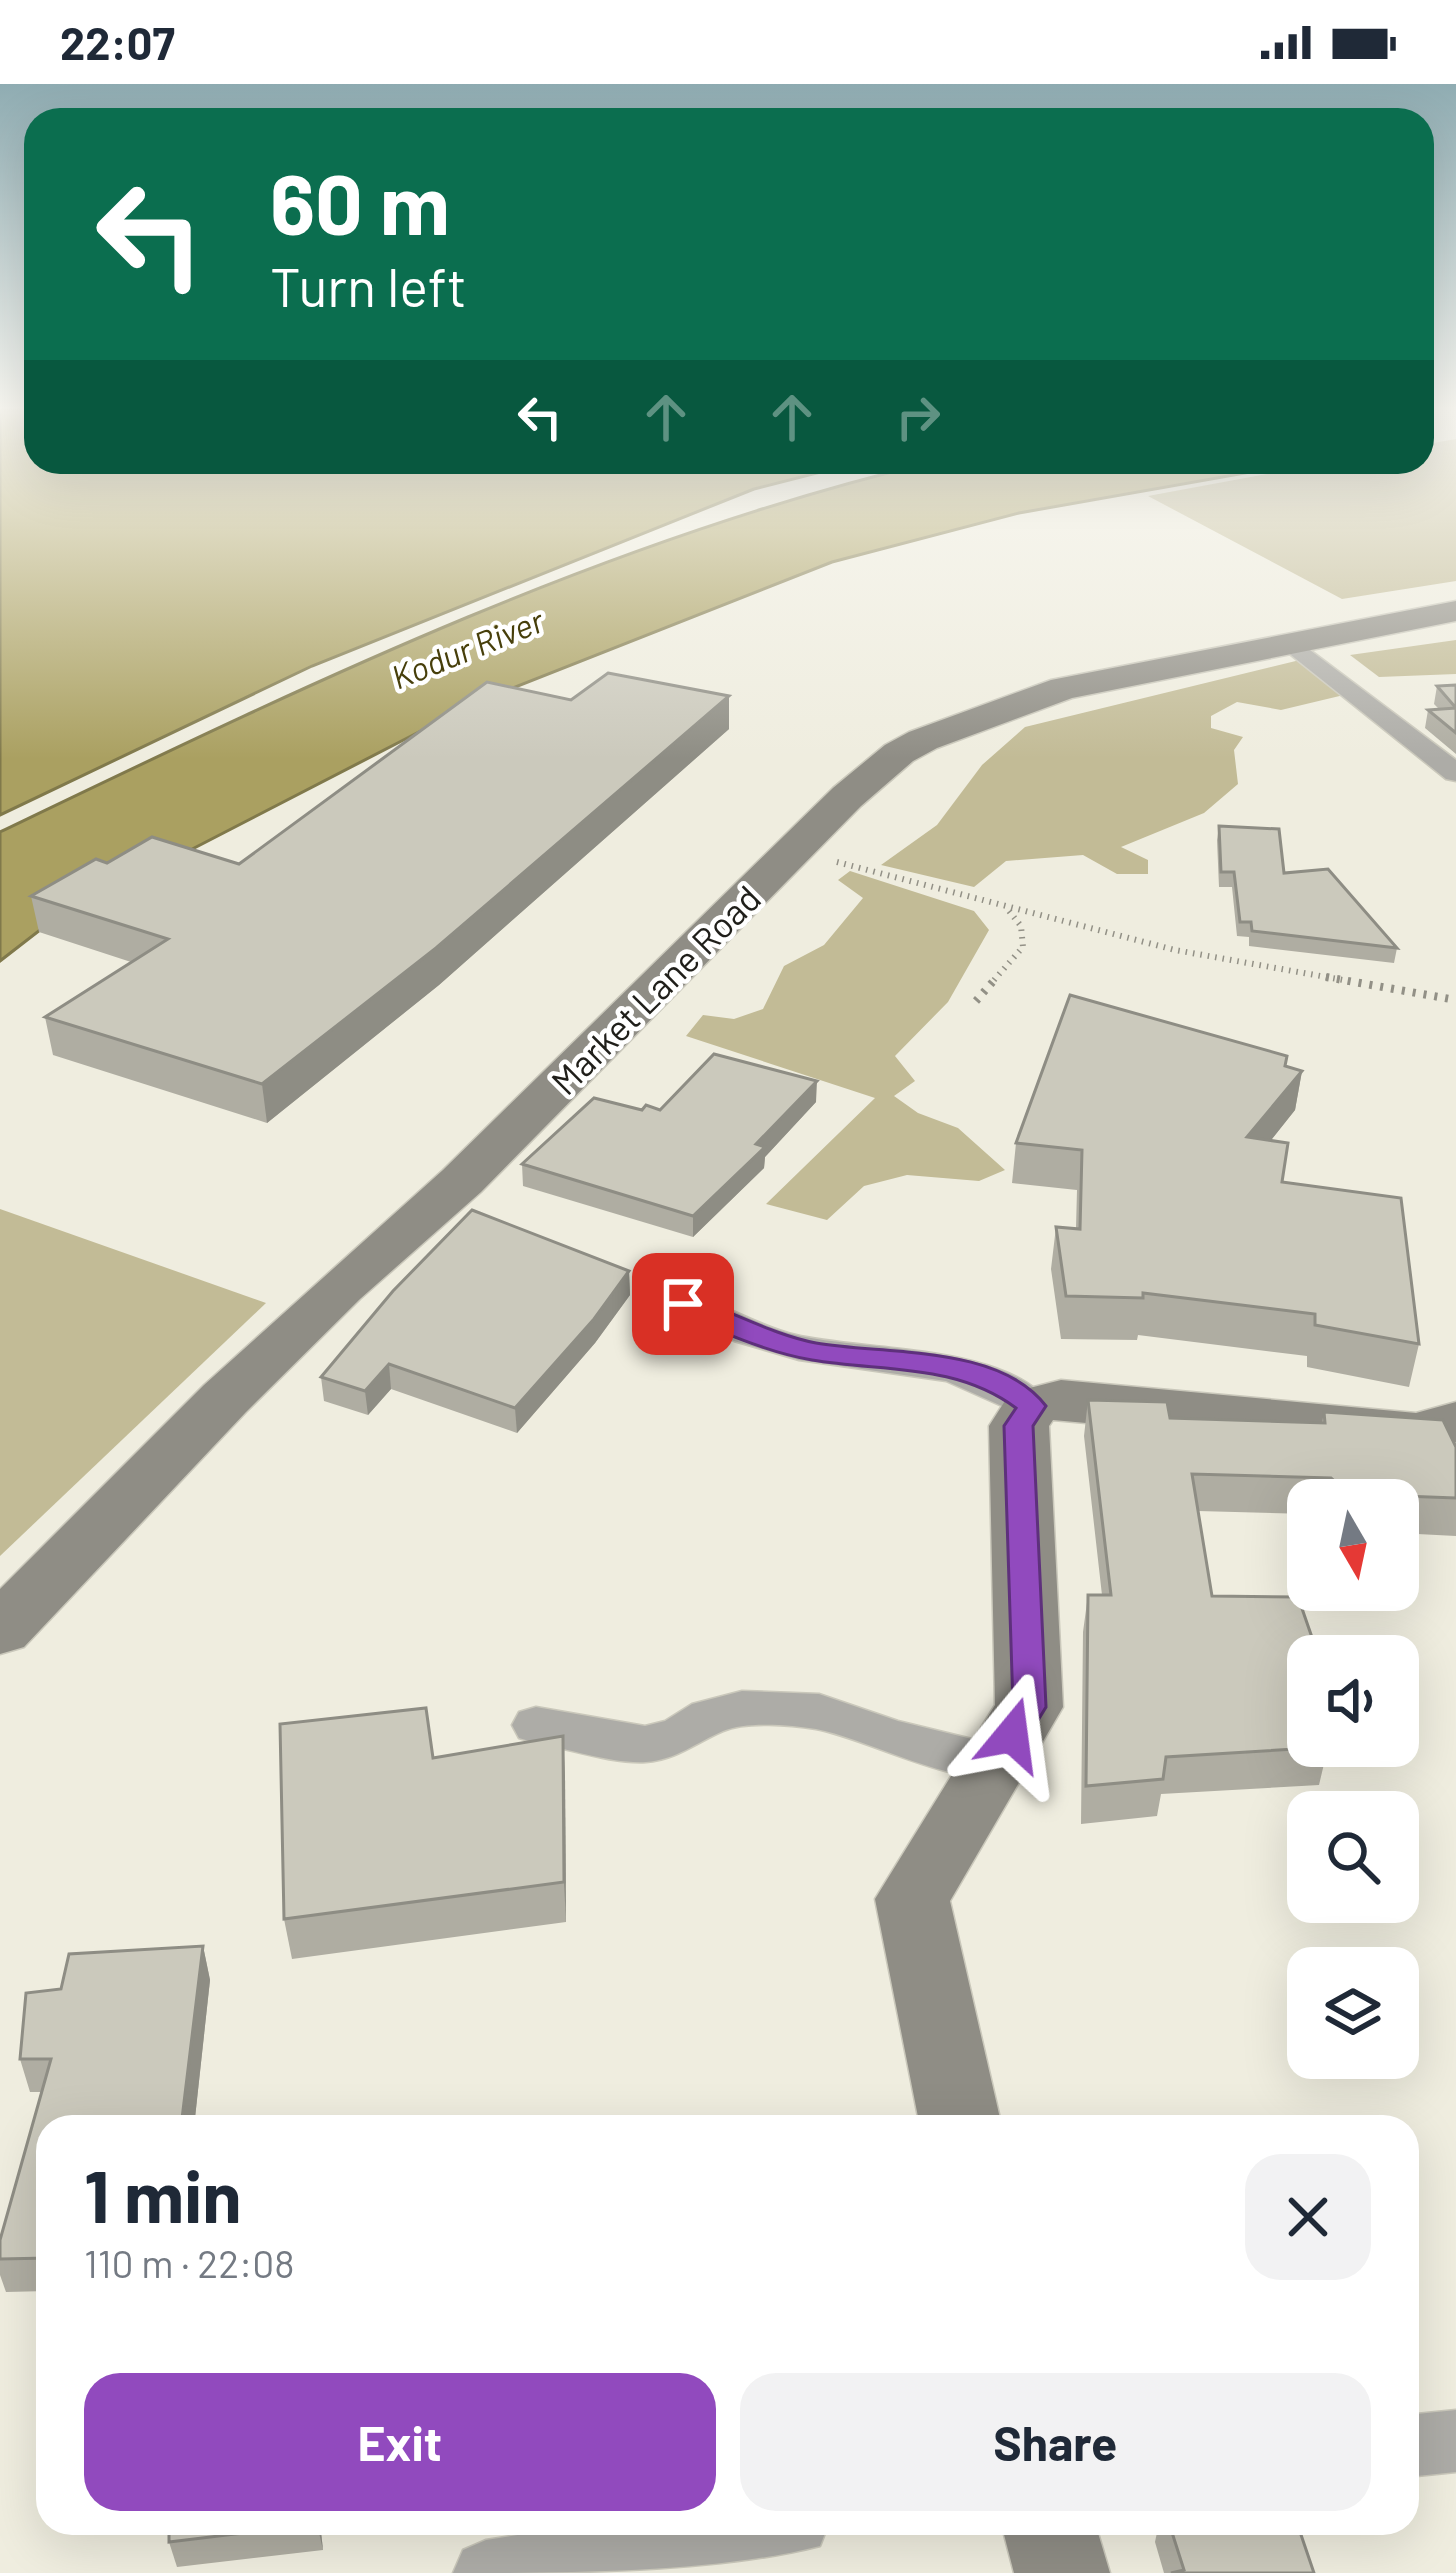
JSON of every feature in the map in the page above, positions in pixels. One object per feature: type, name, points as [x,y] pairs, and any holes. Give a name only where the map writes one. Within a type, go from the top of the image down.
[{"type":"main road","name":"Market Lane Road","points":[[0,1630],[184,1436],[406,1226],[462,1180],[794,850],[899,753],[965,721],[1064,688],[1456,611]]},
{"type":"main road","points":[[958,2115],[912,1899],[1029,1707],[1019,1426],[1031,1406],[1061,1399],[1418,1433],[1456,1421]]},
{"type":"main road","points":[[1051,2535],[1062,2573]]},
{"type":"street","points":[[1290,642],[1456,772]]},
{"type":"street","points":[[683,1304],[727,1325],[811,1351],[948,1365],[1001,1384],[1031,1406]]},
{"type":"street","points":[[536,1725],[645,1744],[678,1736],[709,1717],[742,1709],[819,1712],[893,1738],[995,1762]]},
{"type":"street","points":[[1419,2445],[1456,2440]]},
{"type":"street","points":[[486,2573],[722,2535]]},
{"type":"path","points":[[794,850],[1174,950],[1456,1000]]},
{"type":"path","points":[[976,1000],[1023,947],[1022,926],[1009,909]]},
{"type":"shaded area","points":[[1205,526],[1456,526],[1456,581],[1342,599]]},
{"type":"shaded area","points":[[1456,640],[1456,674],[1379,677],[1350,655]]},
{"type":"shaded area","points":[[1304,659],[1348,694],[1281,710],[1237,702],[1211,716],[1211,728],[1243,737],[1234,750],[1238,784],[1204,813],[1121,847],[1148,860],[1148,874],[1117,874],[1083,855],[1006,861],[974,887],[881,865],[937,825],[982,765],[1025,727]]},
{"type":"shaded area","points":[[850,871],[974,911],[989,930],[948,1002],[895,1056],[915,1081],[894,1096],[918,1113],[958,1128],[1005,1170],[979,1181],[907,1175],[864,1186],[827,1220],[766,1204],[875,1098],[686,1036],[703,1015],[734,1019],[763,1009],[784,966],[824,945],[863,898],[838,880]]},
{"type":"shaded area","points":[[0,1209],[266,1303],[0,1556]]},
{"type":"water","points":[[0,526],[661,526],[312,666],[0,815]]},
{"type":"water","name":"Kodur River","points":[[708,526],[969,526],[832,562],[477,702],[49,923],[0,961],[0,832],[456,622]]},
{"type":"building","points":[[608,673],[729,696],[436,948],[262,1084],[45,1017],[168,939],[31,896],[96,859],[107,863],[152,837],[239,864],[487,682],[571,700]]},
{"type":"building","points":[[1456,685],[1456,708],[1437,686]]},
{"type":"building","points":[[1456,708],[1456,733],[1428,710]]},
{"type":"building","points":[[1219,826],[1279,829],[1284,873],[1328,869],[1397,948],[1252,931],[1251,922],[1240,922],[1234,872],[1221,872]]},
{"type":"building","points":[[1070,995],[1287,1056],[1285,1066],[1302,1071],[1247,1137],[1288,1143],[1282,1182],[1401,1198],[1419,1344],[1315,1325],[1315,1314],[1143,1293],[1143,1298],[1066,1296],[1056,1227],[1080,1229],[1082,1150],[1016,1143]]},
{"type":"building","points":[[714,1054],[817,1081],[756,1144],[765,1147],[693,1216],[522,1164],[594,1098],[660,1110]]},
{"type":"building","points":[[472,1210],[629,1271],[594,1319],[515,1408],[389,1364],[365,1391],[321,1377],[393,1291]]},
{"type":"building","points":[[1088,1400],[1167,1402],[1170,1418],[1325,1423],[1324,1412],[1443,1420],[1456,1447],[1456,1498],[1419,1497],[1419,1479],[1192,1474],[1212,1596],[1287,1597],[1287,1611],[1303,1611],[1311,1635],[1287,1635],[1287,1750],[1166,1757],[1163,1779],[1086,1786],[1088,1595],[1111,1595]]},
{"type":"building","points":[[426,1708],[433,1758],[563,1736],[564,1882],[284,1919],[280,1724]]},
{"type":"building","points":[[203,1946],[182,2115],[36,2115],[36,2258],[0,2259],[0,2240],[51,2059],[20,2059],[26,1993],[61,1989],[69,1954]]},
{"type":"building","points":[[169,2535],[227,2535],[169,2542]]},
{"type":"building","points":[[1173,2535],[1301,2535],[1314,2573],[1171,2573],[1184,2570]]},
{"type":"route","points":[[683,1304],[727,1325],[811,1351],[948,1365],[1001,1384],[1031,1406],[1019,1426],[1029,1707],[1012,1735]]}]
